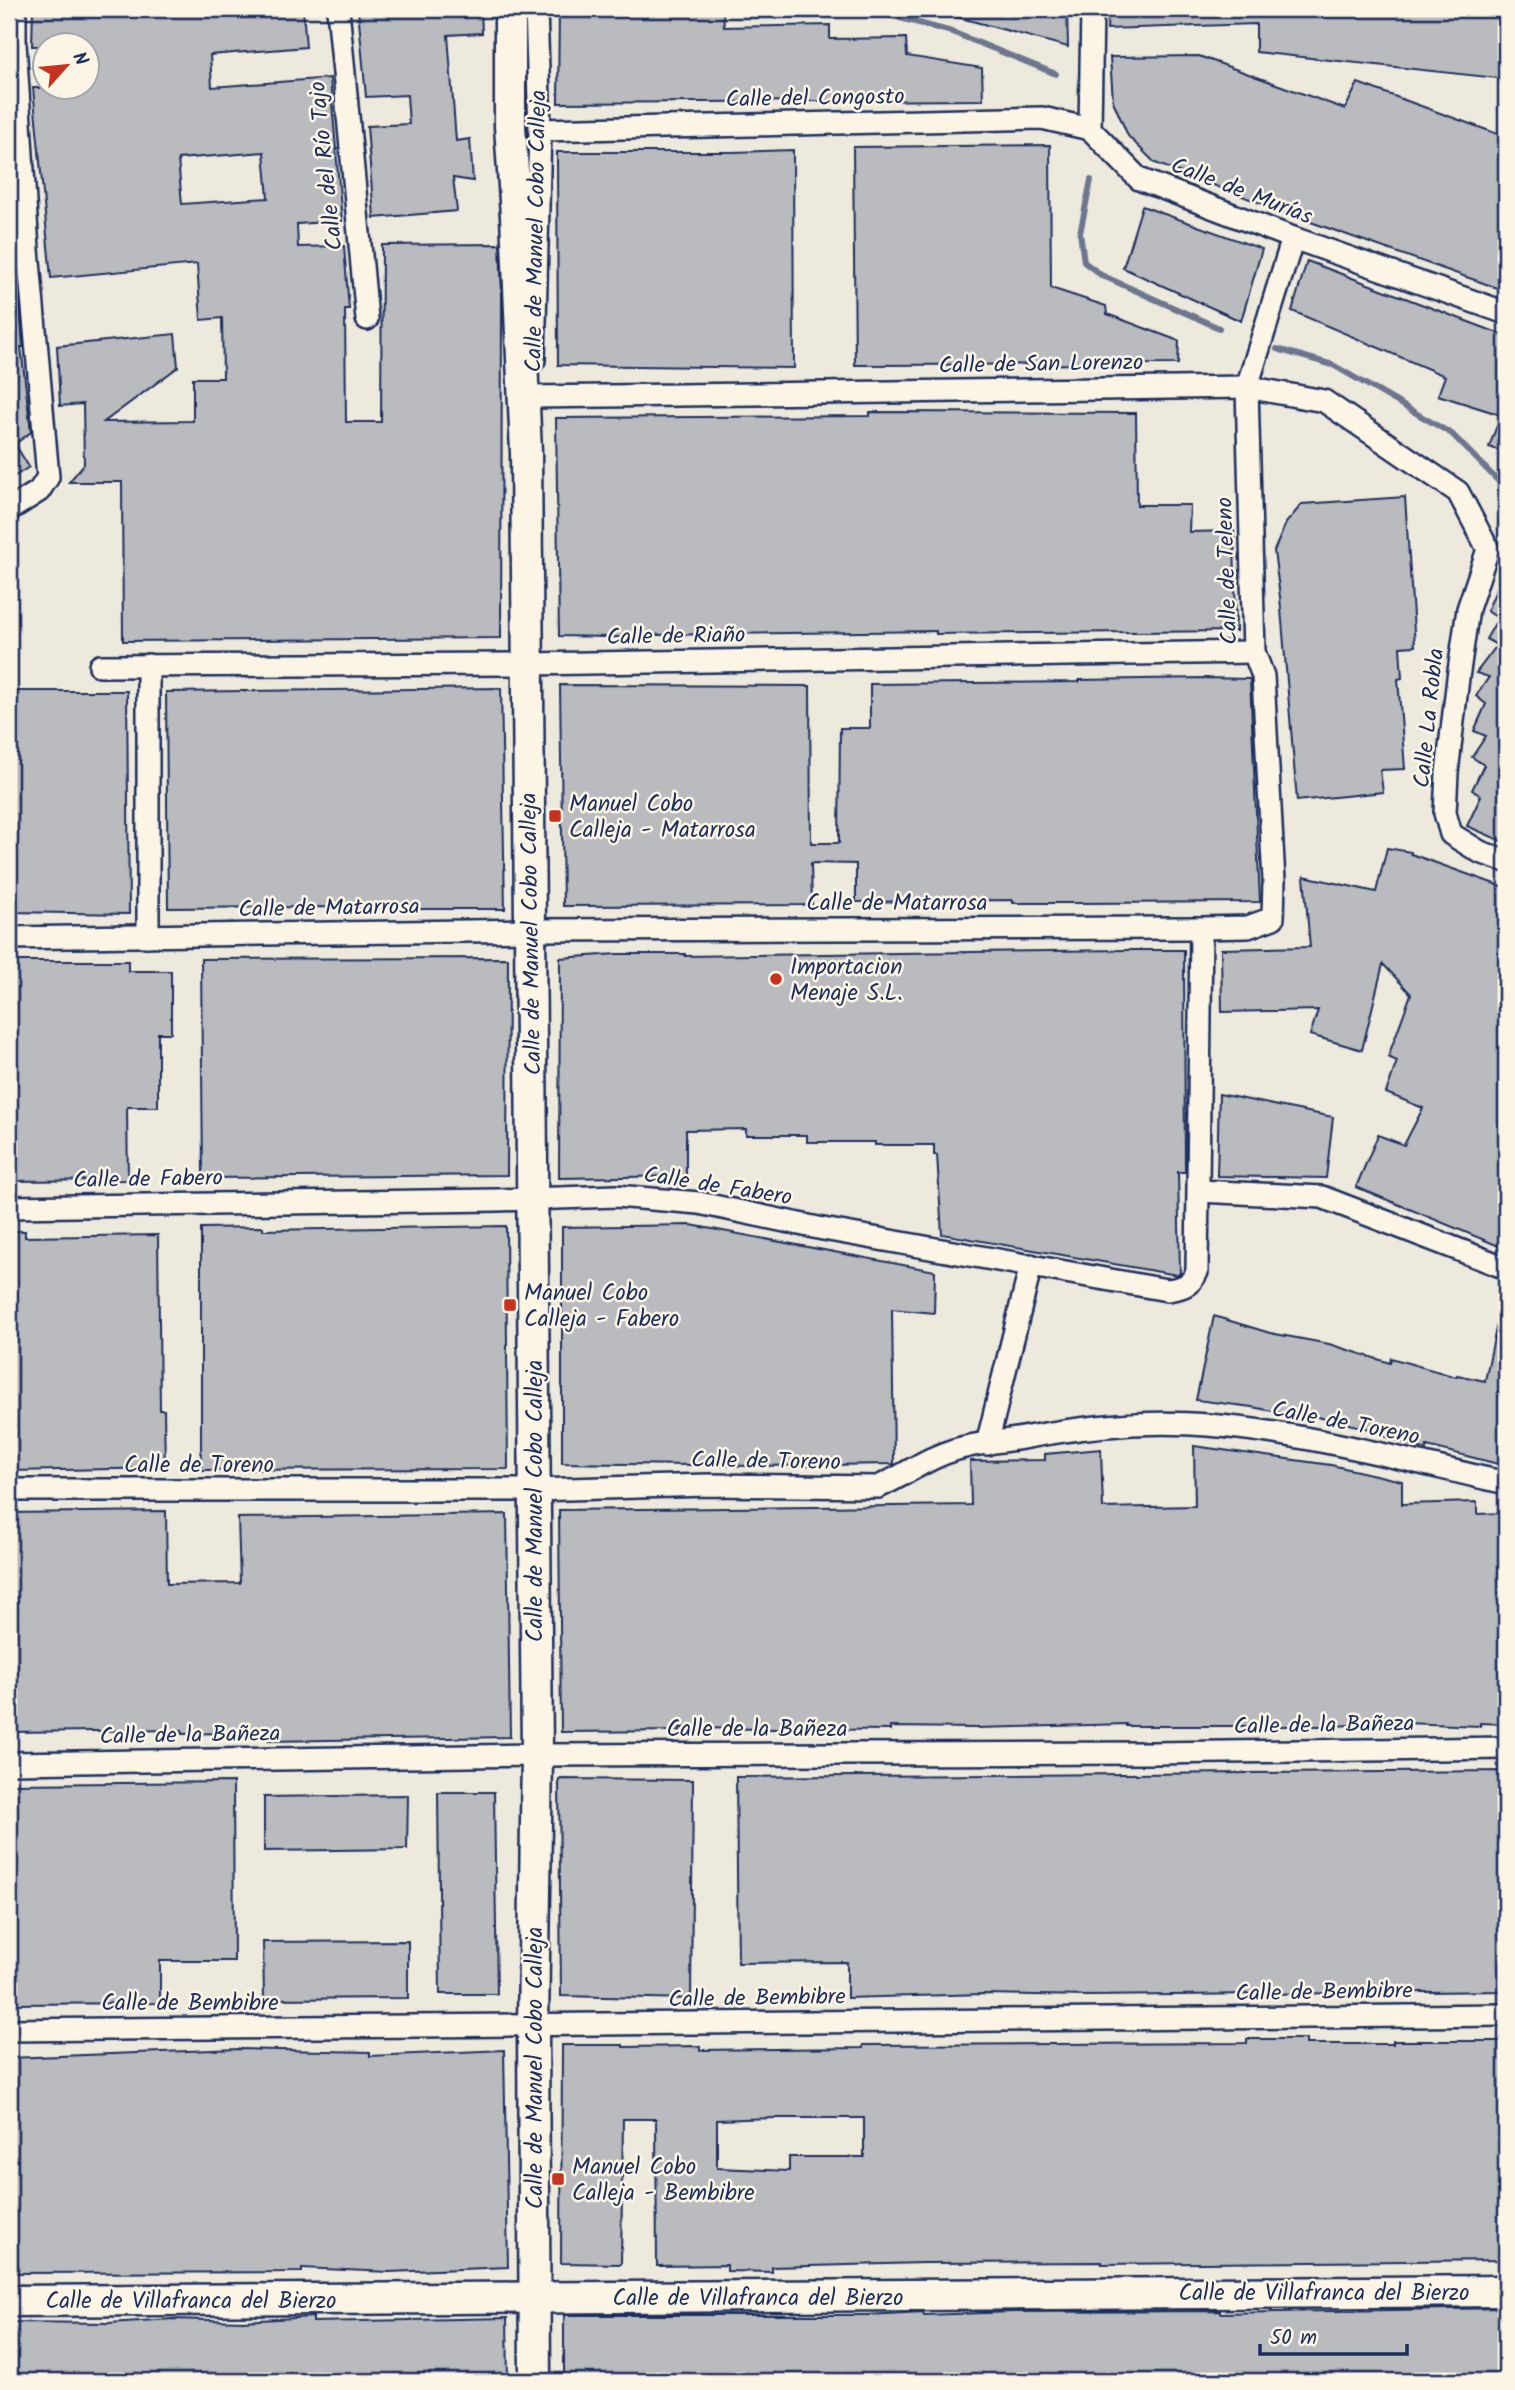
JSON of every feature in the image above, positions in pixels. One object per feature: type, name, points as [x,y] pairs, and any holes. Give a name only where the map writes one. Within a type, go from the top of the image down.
[{"type":"street","points":[[9,510],[39,491],[48,477],[28,250],[15,9]]},
{"type":"street","name":"Calle del Río Tajo","points":[[338,9],[367,319]]},
{"type":"street","name":"Calle de Manuel Cobo Calleja","points":[[510,9],[510,126],[526,453],[537,1755],[533,2026],[535,2381]]},
{"type":"street","name":"Calle de Manuel Cobo Calleja","points":[[526,453],[536,322],[540,130],[536,9]]},
{"type":"street","points":[[1090,128],[1092,9]]},
{"type":"street","name":"Calle del Congosto","points":[[540,130],[1042,118],[1090,128]]},
{"type":"street","name":"Calle de Murías","points":[[1090,128],[1139,179],[1293,238],[1506,313]]},
{"type":"street","name":"Calle de Teleno","points":[[1201,928],[1248,927],[1273,918],[1274,881],[1263,677],[1254,652],[1247,387],[1293,238]]},
{"type":"street","points":[[9,263],[28,250]]},
{"type":"street","name":"Calle de San Lorenzo","points":[[532,397],[1247,387],[1324,401],[1458,492],[1488,549]]},
{"type":"street","name":"Calle La Robla","points":[[1488,549],[1468,609],[1447,773],[1445,813],[1451,834],[1480,852],[1506,861]]},
{"type":"street","name":"Calle de Riaño","points":[[100,666],[528,664],[1254,652]]},
{"type":"street","points":[[148,665],[148,936]]},
{"type":"street","points":[[1201,928],[1199,1191],[1322,1197],[1506,1268]]},
{"type":"street","name":"Calle de Matarrosa","points":[[9,938],[530,930],[1201,928]]},
{"type":"street","name":"Calle de Fabero","points":[[9,1207],[616,1196],[699,1203],[823,1229],[1167,1290],[1182,1288],[1192,1283],[1197,1272],[1199,1191]]},
{"type":"street","points":[[987,1444],[1031,1265]]},
{"type":"street","name":"Calle de Toreno","points":[[9,1490],[533,1490],[708,1485],[878,1487],[928,1458],[958,1448],[1065,1430],[1139,1424],[1208,1425],[1284,1435],[1506,1483]]},
{"type":"street","name":"Calle de la Bañeza","points":[[9,1763],[537,1755],[1139,1753],[1506,1748]]},
{"type":"street","name":"Calle de Bembibre","points":[[9,2030],[1506,2015]]},
{"type":"street","name":"Calle de Villafranca del Bierzo","points":[[9,2301],[1506,2291]]},
{"type":"building","points":[[33,9],[303,9],[306,47],[210,55],[212,87],[330,78],[342,221],[297,224],[298,247],[344,246],[349,309],[345,309],[346,422],[381,422],[382,245],[500,244],[501,638],[123,641],[122,482],[69,482],[84,464],[83,404],[60,406],[57,346],[175,334],[178,367],[104,422],[193,421],[193,378],[223,378],[222,318],[201,320],[197,264],[51,278],[34,102],[102,102],[102,32],[32,32]],"holes":[[[264,152],[268,198],[182,204],[178,159]]]},
{"type":"building","points":[[358,9],[481,9],[482,33],[448,35],[456,141],[470,139],[473,181],[453,178],[457,211],[374,218],[367,126],[409,124],[407,95],[366,97]]},
{"type":"building","points":[[559,9],[723,9],[724,27],[830,25],[830,39],[906,38],[907,56],[982,68],[983,100],[558,103]]},
{"type":"building","points":[[947,9],[1067,9],[1068,47],[946,14]]},
{"type":"building","points":[[1108,9],[1506,9],[1506,79],[1256,52],[1256,24],[1107,29]]},
{"type":"building","points":[[1199,56],[1345,109],[1358,83],[1506,137],[1506,291],[1305,220],[1155,163],[1128,136],[1113,101],[1110,57]]},
{"type":"building","points":[[1050,145],[1051,288],[1106,306],[1107,314],[1179,341],[1178,364],[855,365],[853,147]]},
{"type":"building","points":[[793,150],[794,368],[558,365],[557,152]]},
{"type":"building","points":[[1142,206],[1262,249],[1241,321],[1123,268]]},
{"type":"building","points":[[1307,261],[1506,336],[1506,453],[1489,447],[1501,415],[1438,395],[1445,376],[1292,311]]},
{"type":"building","points":[[9,295],[19,295],[21,347],[31,432],[15,444],[29,467],[9,480]]},
{"type":"building","points":[[870,412],[1136,413],[1137,505],[1190,505],[1189,532],[1234,531],[1236,631],[936,634],[936,631],[654,635],[654,638],[559,636],[556,418],[870,416]]},
{"type":"building","points":[[1405,497],[1415,646],[1400,647],[1402,678],[1398,679],[1405,769],[1380,770],[1383,792],[1297,801],[1274,551],[1286,523],[1302,504]]},
{"type":"building","points":[[1506,567],[1506,843],[1467,826],[1481,796],[1472,790],[1484,765],[1472,757],[1486,736],[1474,731],[1486,704],[1476,696],[1489,677],[1476,673],[1497,645],[1486,639],[1498,618],[1487,611]]},
{"type":"building","points":[[1250,679],[1260,902],[856,902],[856,864],[811,863],[812,905],[563,906],[560,685],[810,686],[811,843],[839,843],[840,728],[870,728],[870,684]]},
{"type":"building","points":[[501,688],[505,909],[168,908],[166,692]]},
{"type":"building","points":[[9,691],[127,691],[129,914],[9,912]]},
{"type":"building","points":[[1387,848],[1411,852],[1506,888],[1506,1249],[1356,1187],[1378,1135],[1404,1145],[1423,1108],[1386,1093],[1397,1061],[1388,1057],[1411,994],[1383,964],[1362,1050],[1310,1035],[1318,1010],[1222,1012],[1221,949],[1310,947],[1304,876],[1376,892]]},
{"type":"building","points":[[1184,950],[1185,1172],[1178,1172],[1180,1273],[1177,1275],[942,1234],[934,1145],[807,1142],[807,1135],[746,1135],[746,1129],[686,1130],[686,1176],[559,1178],[560,958],[617,954],[685,956]]},
{"type":"building","points":[[508,958],[507,1175],[203,1178],[201,959]]},
{"type":"building","points":[[9,961],[128,961],[128,971],[171,971],[171,1033],[158,1033],[158,1107],[127,1107],[128,1180],[9,1181]]},
{"type":"building","points":[[1219,1094],[1333,1117],[1326,1178],[1217,1176]]},
{"type":"building","points":[[691,1225],[935,1271],[934,1313],[892,1309],[894,1464],[753,1466],[562,1463],[562,1227]]},
{"type":"building","points":[[506,1226],[508,1469],[201,1470],[201,1228],[263,1227],[263,1230]]},
{"type":"building","points":[[9,1231],[25,1231],[25,1237],[158,1235],[160,1410],[164,1410],[165,1468],[9,1471]]},
{"type":"building","points":[[1499,1314],[1506,1314],[1506,1466],[1427,1446],[1426,1450],[1375,1433],[1375,1430],[1313,1416],[1312,1419],[1252,1407],[1196,1400],[1214,1316],[1270,1333],[1329,1344],[1390,1363],[1391,1358],[1456,1377],[1457,1375],[1485,1381]]},
{"type":"building","points":[[1194,1446],[1331,1465],[1402,1481],[1402,1504],[1477,1502],[1477,1514],[1506,1513],[1506,1724],[1126,1724],[890,1727],[890,1730],[680,1728],[680,1731],[561,1732],[559,1510],[971,1505],[970,1461],[1045,1460],[1045,1454],[1101,1449],[1103,1508],[1195,1506]]},
{"type":"building","points":[[166,1511],[167,1584],[240,1583],[238,1518],[507,1514],[510,1737],[268,1741],[269,1732],[9,1732],[9,1513]]},
{"type":"building","points":[[1506,1771],[1506,1991],[1089,1996],[983,1994],[847,1998],[847,1962],[738,1963],[736,1777]]},
{"type":"building","points":[[559,1779],[693,1780],[691,1999],[561,1996]]},
{"type":"building","points":[[233,1782],[234,1961],[160,1961],[160,2003],[9,2004],[9,1784]]},
{"type":"building","points":[[438,1792],[494,1792],[497,1994],[440,1994]]},
{"type":"building","points":[[408,1795],[407,1849],[264,1851],[264,1797]]},
{"type":"building","points":[[408,1941],[408,1998],[264,1999],[263,1942]]},
{"type":"building","points":[[1247,2039],[1306,2039],[1306,2044],[1506,2041],[1506,2260],[924,2263],[772,2267],[772,2272],[727,2271],[727,2265],[657,2266],[656,2119],[623,2119],[621,2264],[561,2263],[562,2045],[700,2046],[700,2050],[863,2048],[863,2045],[1247,2043]],"holes":[[[864,2118],[864,2157],[789,2157],[789,2171],[717,2168],[717,2120]]]},
{"type":"building","points":[[239,2049],[370,2052],[370,2056],[504,2050],[508,2267],[389,2272],[302,2268],[302,2272],[9,2273],[9,2058]]},
{"type":"building","points":[[1506,2308],[1506,2381],[564,2381],[564,2315],[1220,2313]]},
{"type":"building","points":[[313,2317],[313,2322],[507,2318],[508,2381],[9,2381],[9,2322],[108,2323],[173,2319],[243,2321]]},
{"type":"waterway","points":[[867,9],[952,32],[1056,74]]},
{"type":"waterway","points":[[1091,180],[1080,233],[1084,262],[1101,275],[1219,328]]},
{"type":"waterway","points":[[1277,349],[1333,365],[1452,434],[1506,489]]},
{"type":"place","name":"Manuel Cobo Calleja - Matarrosa","points":[[555,816]]},
{"type":"place","name":"Importacion Menaje S.L.","points":[[776,979]]},
{"type":"place","name":"Manuel Cobo Calleja - Fabero","points":[[510,1305]]},
{"type":"place","name":"Manuel Cobo Calleja - Bembibre","points":[[558,2179]]}]
